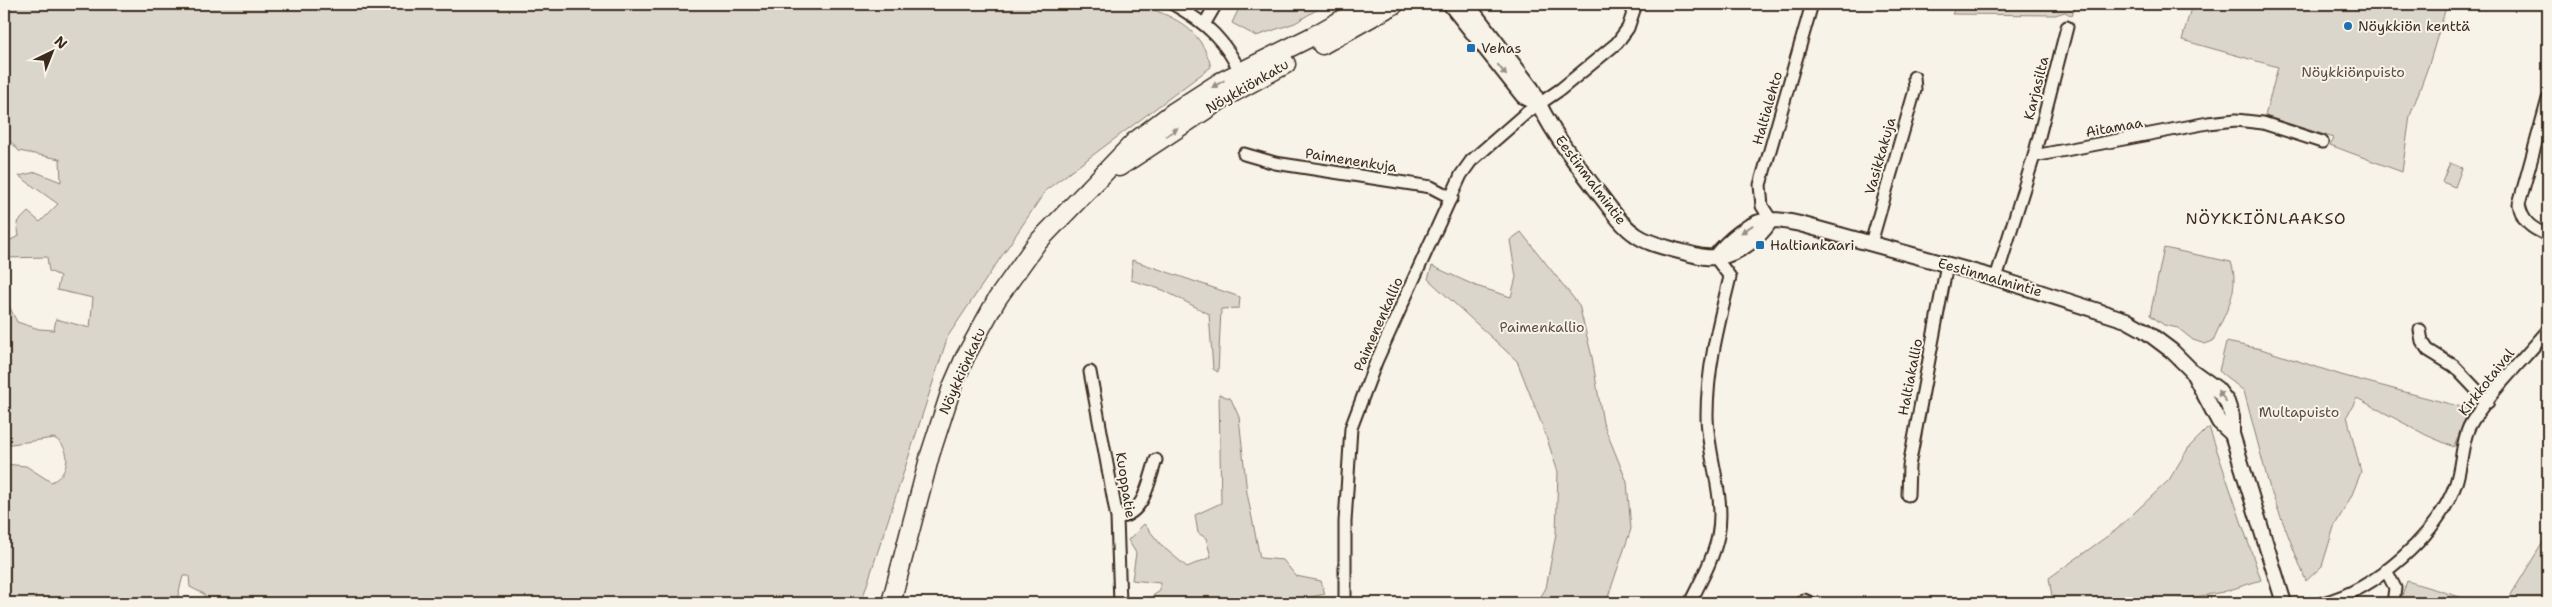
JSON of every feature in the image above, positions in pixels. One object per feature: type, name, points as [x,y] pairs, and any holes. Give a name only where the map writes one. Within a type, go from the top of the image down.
[{"type":"main road","name":"Nöykkiönkatu","points":[[1244,79],[1369,4]]},
{"type":"main road","name":"Nöykkiönkatu","points":[[891,603],[939,424],[964,357],[1017,269],[1059,219],[1104,176],[1134,142],[1175,111],[1220,82],[1244,79],[1396,4]]},
{"type":"street","points":[[1173,4],[1205,23],[1222,42],[1244,79]]},
{"type":"street","points":[[1205,23],[1216,4]]},
{"type":"street","name":"Eestinmalmintie","points":[[1450,4],[1523,96],[1538,104]]},
{"type":"street","name":"Eestinmalmintie","points":[[1467,4],[1532,89],[1538,104],[1566,151],[1628,229],[1649,243],[1704,257],[1715,257],[1733,254],[1762,233],[1771,220],[1800,224],[1996,278],[2126,320],[2144,330],[2217,389],[2227,402],[2232,417],[2232,434],[2284,603]]},
{"type":"street","name":"Paimenenkallio","points":[[1345,596],[1346,522],[1351,428],[1376,362],[1461,175],[1471,161],[1538,104],[1561,89],[1617,43],[1628,28],[1636,4]]},
{"type":"street","name":"Haltialehto","points":[[1771,220],[1762,206],[1760,185],[1812,4]]},
{"type":"street","name":"Karjasilta","points":[[2034,156],[2066,27]]},
{"type":"street","name":"Vasikkakuja","points":[[1871,244],[1915,90],[1914,77]]},
{"type":"street","points":[[2548,99],[2519,204],[2521,215],[2526,222],[2548,235]]},
{"type":"street","name":"Aitamaa","points":[[2034,156],[2208,123],[2236,120],[2262,123],[2322,142]]},
{"type":"street","name":"Paimenenkuja","points":[[1244,154],[1275,164],[1431,187],[1452,198]]},
{"type":"street","points":[[1996,278],[2034,156]]},
{"type":"street","points":[[1690,603],[1715,547],[1719,526],[1719,508],[1707,416],[1715,336],[1730,277],[1715,257]]},
{"type":"street","name":"Haltiakallio","points":[[1908,495],[1909,466],[1947,264]]},
{"type":"street","points":[[2420,330],[2422,341],[2428,350],[2454,366],[2488,402]]},
{"type":"street","name":"Kirkkotaival","points":[[2322,603],[2345,596],[2386,570],[2417,544],[2443,510],[2457,482],[2469,428],[2488,402],[2548,330]]},
{"type":"street","name":"Kuoppatie","points":[[1090,372],[1117,518],[1120,603]]},
{"type":"street","points":[[1117,518],[1128,516],[1142,502],[1156,460]]},
{"type":"street","points":[[2386,570],[2395,588],[2393,603]]},
{"type":"green space","points":[[4,4],[1137,4],[1162,13],[1184,25],[1200,42],[1211,67],[1046,190],[948,336],[861,603],[205,603],[204,594],[190,587],[189,576],[183,576],[176,603],[4,603],[4,464],[26,466],[51,482],[62,474],[67,461],[64,448],[54,438],[4,445],[4,296],[17,322],[39,329],[54,330],[56,319],[90,328],[93,298],[57,290],[60,276],[49,271],[47,257],[4,258],[4,243],[19,236],[17,223],[28,212],[40,222],[58,204],[19,176],[36,172],[61,182],[60,159],[19,151],[10,141],[4,140]]},
{"type":"green space","points":[[1241,4],[1326,4],[1295,23],[1256,36],[1232,23]]},
{"type":"green space","points":[[1957,4],[2076,4],[2072,16],[2065,12],[2055,15],[1952,14]]},
{"type":"green space","name":"Nöykkiönpuisto","points":[[2192,4],[2447,4],[2429,64],[2410,116],[2402,172],[2330,145],[2334,138],[2265,116],[2278,67],[2182,40]]},
{"type":"green space","points":[[2450,163],[2462,168],[2455,187],[2442,182]]},
{"type":"green space","name":"Paimenkallio","points":[[1521,232],[1579,305],[1592,357],[1603,423],[1627,482],[1631,529],[1606,603],[1537,603],[1546,588],[1556,534],[1558,472],[1544,430],[1517,361],[1428,279],[1432,266],[1476,286],[1511,297],[1516,277],[1510,240]]},
{"type":"green space","points":[[2164,248],[2231,262],[2234,273],[2233,293],[2213,341],[2205,344],[2193,340],[2178,328],[2164,325],[2150,315]]},
{"type":"green space","points":[[1132,260],[1240,297],[1239,308],[1221,309],[1218,372],[1213,369],[1209,314],[1163,290],[1131,280]]},
{"type":"green space","name":"Multapuisto","points":[[2226,342],[2261,349],[2341,375],[2469,409],[2454,447],[2426,435],[2357,398],[2347,416],[2361,472],[2351,497],[2334,527],[2322,566],[2306,581],[2270,489],[2244,391],[2219,371]]},
{"type":"green space","points":[[1219,394],[1231,399],[1239,417],[1247,493],[1260,558],[1283,560],[1296,576],[1321,581],[1325,594],[1296,600],[1296,603],[1142,603],[1160,591],[1160,583],[1132,580],[1136,553],[1128,540],[1144,524],[1162,546],[1187,567],[1211,557],[1206,538],[1198,533],[1195,515],[1221,503]]},
{"type":"green space","points":[[2209,427],[2261,580],[2223,592],[2162,603],[2053,603],[2049,578],[2116,530],[2169,480],[2189,447]]},
{"type":"green space","points":[[2548,534],[2548,603],[2506,603]]},
{"type":"green space","points":[[2407,581],[2480,603],[2403,603],[2400,602]]},
{"type":"place","name":"Nöykkiön kenttä","points":[[2348,26]]},
{"type":"place","name":"Vehas","points":[[1471,48]]},
{"type":"place","name":"Haltiankaari","points":[[1760,245]]},
{"type":"district","name":"NÖYKKIÖNLAAKSO","points":[[2266,218]]}]
